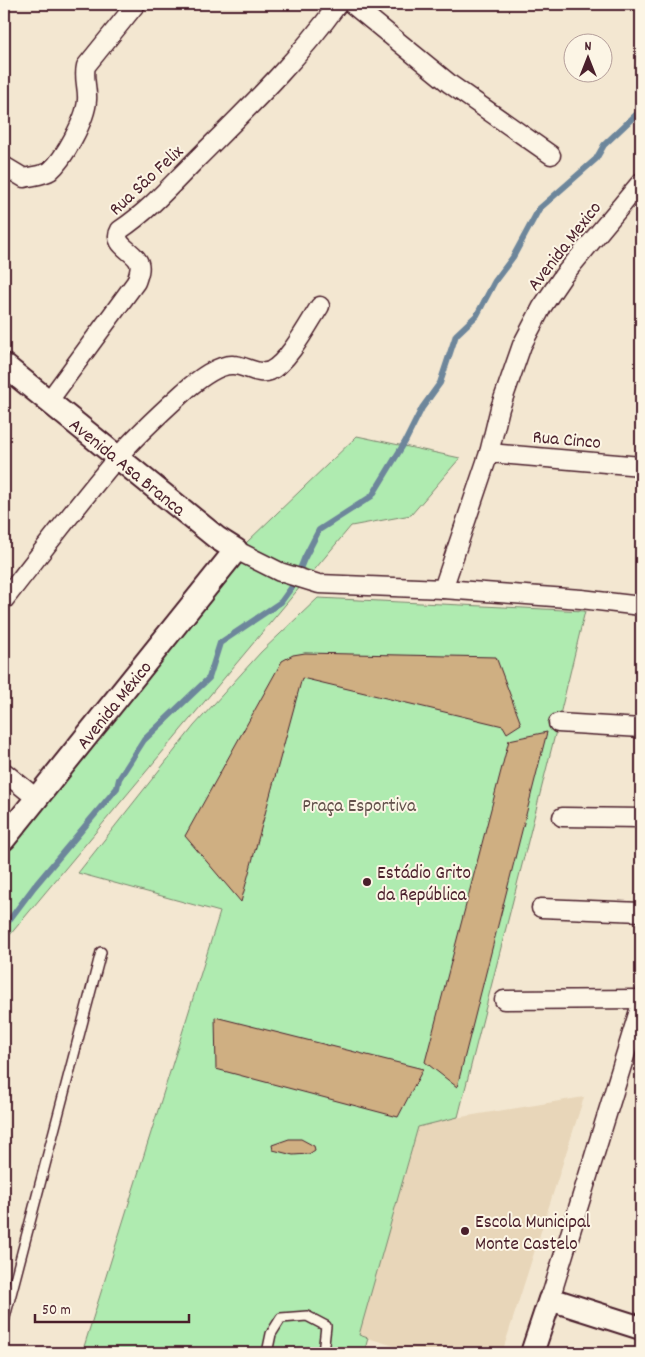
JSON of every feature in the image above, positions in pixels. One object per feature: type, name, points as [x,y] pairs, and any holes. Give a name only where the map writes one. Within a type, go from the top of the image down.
[{"type":"street","points":[[4,166],[24,178],[49,172],[78,130],[86,108],[87,93],[84,72],[86,66],[136,4]]},
{"type":"street","name":"Rua São Felix","points":[[48,402],[136,282],[140,264],[119,241],[118,233],[120,230],[154,204],[241,115],[324,24],[338,4]]},
{"type":"street","points":[[352,4],[450,84],[551,155]]},
{"type":"street","name":"Avenida Mexico","points":[[443,589],[466,516],[489,453],[500,408],[522,344],[542,306],[563,276],[641,182]]},
{"type":"street","points":[[4,600],[118,456],[189,388],[219,368],[234,364],[257,372],[264,373],[270,371],[280,364],[297,343],[320,306]]},
{"type":"street","name":"Avenida Asa Branca","points":[[4,365],[217,538],[236,550]]},
{"type":"street","name":"Rua Cinco","points":[[489,453],[641,466]]},
{"type":"street","points":[[236,550],[280,572],[319,584],[443,589],[581,599],[641,606]]},
{"type":"street","name":"Avenida México","points":[[4,839],[236,550]]},
{"type":"street","points":[[558,723],[641,728]]},
{"type":"street","points":[[4,772],[36,798]]},
{"type":"street","points":[[562,817],[641,818]]},
{"type":"street","points":[[541,908],[641,912]]},
{"type":"street","points":[[504,1000],[641,999]]},
{"type":"street","points":[[532,1353],[641,1004]]},
{"type":"street","points":[[550,1299],[641,1328]]},
{"type":"lane","points":[[4,1321],[102,952]]},
{"type":"lane","points":[[266,1353],[271,1334],[281,1318],[307,1316],[326,1326],[323,1353]]},
{"type":"shaded area","name":"Escola Municipal Monte Castelo","points":[[584,1097],[502,1353],[417,1353],[358,1335],[418,1127],[443,1120]]},
{"type":"green space","points":[[357,436],[460,458],[411,515],[351,526],[4,942],[4,845],[247,542]]},
{"type":"green space","name":"Praça Esportiva","points":[[318,598],[585,611],[458,1117],[418,1127],[359,1335],[368,1338],[364,1353],[82,1353],[220,912],[78,873],[194,726],[261,652]]},
{"type":"building","points":[[305,653],[496,657],[521,724],[507,733],[503,726],[302,678],[241,902],[185,836],[282,661],[293,655]]},
{"type":"building","points":[[547,732],[457,1087],[425,1062],[509,740]]},
{"type":"building","points":[[215,1017],[423,1069],[398,1117],[216,1069]]},
{"type":"building","points":[[289,1139],[301,1139],[314,1146],[315,1150],[309,1154],[293,1155],[273,1150],[272,1145]]},
{"type":"waterway","points":[[4,927],[34,887],[117,788],[119,779],[144,740],[209,678],[220,643],[281,602],[294,584],[319,530],[372,496],[405,442],[422,408],[440,383],[456,335],[477,315],[495,281],[513,257],[539,209],[596,159],[604,145],[641,110]]},
{"type":"place","name":"Estádio Grito da República","points":[[367,882]]},
{"type":"place","name":"Escola Municipal Monte Castelo","points":[[465,1231]]}]
